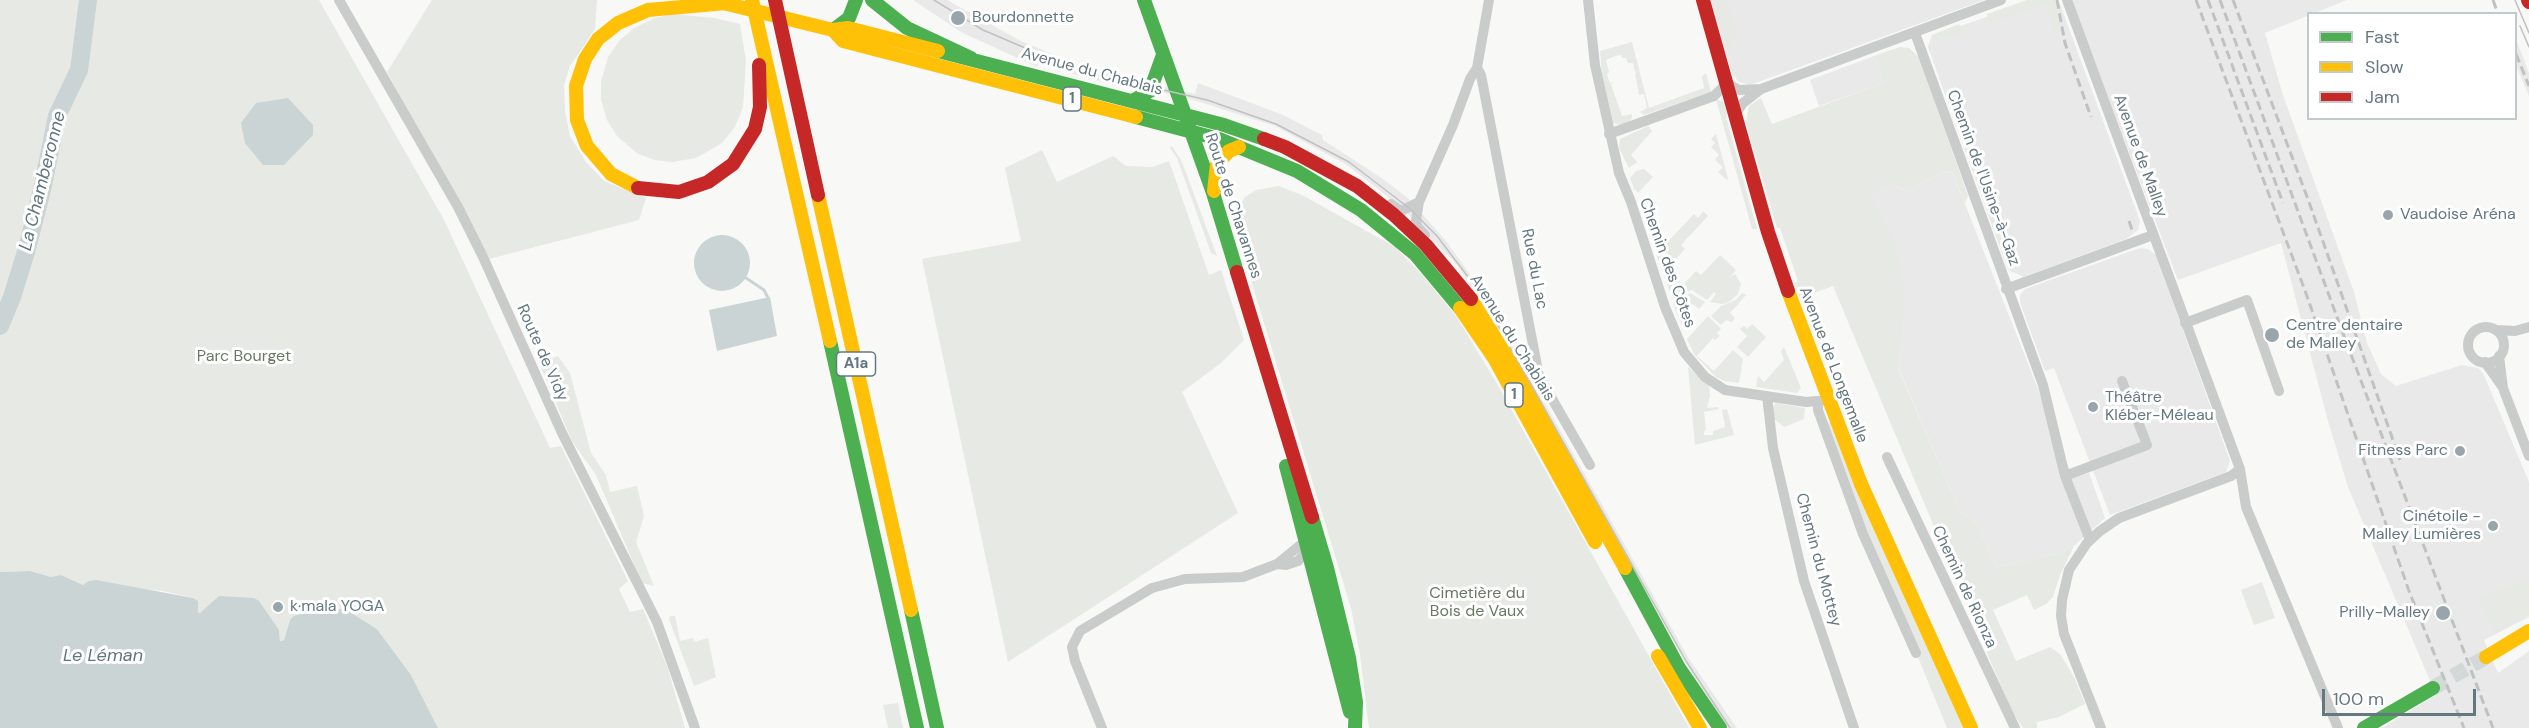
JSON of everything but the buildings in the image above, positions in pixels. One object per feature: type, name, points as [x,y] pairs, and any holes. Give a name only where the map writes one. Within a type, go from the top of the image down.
[{"type":"main road","name":"1","points":[[709,0],[723,1]]},
{"type":"main road","points":[[723,1],[662,7],[641,12],[611,28],[588,52],[576,86],[577,120],[592,154],[618,179],[651,191],[668,193],[687,190],[714,179],[739,157],[755,129],[760,107],[760,71],[752,0]]},
{"type":"main road","name":"A1a","points":[[752,0],[917,728]]},
{"type":"main road","name":"A1a","points":[[775,0],[937,728]]},
{"type":"main road","points":[[833,30],[849,18],[856,0]]},
{"type":"main road","points":[[872,0],[907,28],[971,58]]},
{"type":"main road","name":"Route de Chavannes","points":[[1144,0],[1213,194],[1282,424],[1294,482],[1303,551],[1312,570],[1355,728]]},
{"type":"main road","name":"Avenue de Longemalle","points":[[1703,0],[1768,232],[1823,401],[1971,728]]},
{"type":"main road","name":"Avenue du Chablais","points":[[723,1],[833,30],[848,28],[971,58],[1185,114],[1285,147],[1324,166],[1357,186],[1426,245],[1469,296],[1522,383],[1678,668],[1720,728]]},
{"type":"main road","name":"Avenue du Chablais","points":[[833,30],[843,41],[997,79],[1239,147],[1297,171],[1361,210],[1415,254],[1454,299],[1494,358],[1639,623],[1700,728]]},
{"type":"main road","points":[[1134,100],[1150,91],[1163,55]]},
{"type":"main road","points":[[1213,194],[1217,164],[1229,151],[1239,147]]},
{"type":"main road","name":"Route de Chavannes","points":[[1294,482],[1333,588],[1349,657],[1356,702],[1355,728]]},
{"type":"main road","points":[[2486,657],[2529,631]]},
{"type":"main road","points":[[2364,728],[2433,687]]},
{"type":"street","name":"Route de Vidy","points":[[339,0],[458,207],[483,257],[562,433],[657,622],[695,728]]},
{"type":"street","name":"Rue du Lac","points":[[1469,296],[1462,278],[1453,265],[1417,227],[1416,220],[1419,202],[1453,125],[1470,79],[1477,68],[1489,0]]},
{"type":"street","name":"Chemin des Côtes","points":[[1588,0],[1593,59],[1624,190],[1665,307],[1684,352],[1705,377],[1718,387],[1806,402],[1823,401]]},
{"type":"street","points":[[1736,119],[1743,103],[1761,89],[2001,0]]},
{"type":"street","name":"Avenue de Malley","points":[[2067,0],[2240,469],[2246,507],[2338,728]]},
{"type":"street","name":"Chemin de l'Usine-à-Gaz","points":[[1915,33],[2006,289],[2153,236]]},
{"type":"street","name":"Rue du Lac","points":[[1477,68],[1481,75],[1539,376],[1590,465]]},
{"type":"street","points":[[1714,96],[1726,83],[1740,90],[1761,89]]},
{"type":"street","points":[[1609,134],[1714,96],[1724,97],[1731,101]]},
{"type":"street","points":[[1357,186],[1375,191],[1401,211],[1419,202]]},
{"type":"street","points":[[2006,289],[2043,385],[2065,476],[2090,540]]},
{"type":"street","points":[[2185,323],[2247,300],[2279,391]]},
{"type":"street","points":[[2529,327],[2515,331],[2488,327],[2478,329],[2469,339],[2469,348],[2473,356],[2485,362],[2503,388],[2529,456]]},
{"type":"street","points":[[2496,330],[2500,335],[2503,388]]},
{"type":"street","points":[[2485,362],[2501,351],[2515,331]]},
{"type":"street","points":[[2065,476],[2147,446],[2122,381]]},
{"type":"street","name":"Chemin du Mottey","points":[[1767,396],[1773,448],[1804,580],[1854,728]]},
{"type":"street","points":[[1823,401],[1818,410],[1863,534],[1916,653]]},
{"type":"street","name":"Chemin de Rionza","points":[[1887,457],[2015,728]]},
{"type":"street","points":[[2101,728],[2069,651],[2061,616],[2064,584],[2069,570],[2090,540],[2119,518],[2231,476],[2240,469]]},
{"type":"street","points":[[1102,728],[1075,661],[1072,646],[1080,631],[1140,594],[1160,586],[1185,579],[1243,577],[1277,564],[1286,566],[1303,551]]},
{"type":"street","name":"Route de Chavannes","points":[[1303,551],[1316,555],[1338,635],[1349,657]]},
{"type":"shaded area","points":[[913,0],[947,0],[1019,40],[1083,67],[1195,94],[1198,83],[1283,115],[1322,135],[1323,140],[1408,198],[1446,241],[1481,290],[1689,659],[1737,728],[1725,728],[1716,716],[1474,291],[1457,265],[1401,207],[1347,165],[1275,126],[1197,101],[1139,87],[1125,88],[1039,65],[1037,67],[961,32]]},
{"type":"shaded area","points":[[1711,0],[1984,0],[1750,85],[1739,82],[1732,74]]},
{"type":"shaded area","points":[[2034,0],[2055,0],[2060,4],[2140,221],[2138,230],[2126,239],[2023,277],[2008,269],[1933,61],[1930,41],[1938,34]]},
{"type":"shaded area","points":[[2071,0],[2347,0],[2317,12],[2307,12],[2307,16],[2265,33],[2283,95],[2354,292],[2367,343],[2381,374],[2396,386],[2462,365],[2478,368],[2483,373],[2529,482],[2529,617],[2484,640],[2498,673],[2529,651],[2529,728],[2382,728],[2436,695],[2348,487],[2328,421],[2281,243],[2178,280]]},
{"type":"shaded area","points":[[2517,42],[2529,73],[2529,96],[2517,67]]},
{"type":"shaded area","points":[[1874,56],[1884,83],[1819,106],[1810,80]]},
{"type":"shaded area","points":[[1952,171],[2073,478],[2089,473],[2105,518],[2074,546],[2057,554],[1996,567],[1976,522],[1960,512],[1898,367],[1906,297],[1868,196],[1893,184],[1906,191],[1943,172]]},
{"type":"shaded area","points":[[2140,248],[2148,249],[2156,255],[2230,461],[2226,472],[2110,515],[2054,368],[2045,371],[2020,302],[2020,295],[2025,289]]},
{"type":"green space","name":"Parc Bourget","points":[[0,0],[319,0],[444,220],[550,448],[561,446],[628,581],[619,589],[630,612],[643,609],[667,666],[685,728],[438,728],[411,675],[377,629],[345,609],[290,620],[284,640],[280,641],[279,630],[198,612],[193,598],[163,591],[83,585],[61,575],[51,577],[30,571],[0,572]]},
{"type":"green space","points":[[432,0],[597,0],[595,29],[570,66],[564,85],[565,111],[570,136],[586,162],[604,181],[646,198],[639,220],[489,259],[387,72]]},
{"type":"green space","points":[[1713,0],[1727,0],[1737,39],[1728,41],[1731,50],[1728,51]]},
{"type":"green space","points":[[2027,0],[2055,0],[2060,33],[2056,34],[2045,3],[1988,24],[1987,14]]},
{"type":"green space","points":[[673,14],[714,18],[740,24],[746,61],[743,107],[735,127],[722,143],[696,158],[672,162],[655,160],[638,154],[617,136],[607,120],[601,100],[601,82],[608,57],[620,40],[634,28],[655,18]]},
{"type":"green space","points":[[1959,24],[1963,34],[1930,41],[1932,35]]},
{"type":"green space","points":[[1930,41],[1933,61],[1928,47]]},
{"type":"green space","points":[[1632,42],[1649,108],[1704,88],[1702,76],[1706,73],[1711,92],[1644,115],[1640,112],[1647,108],[1644,94],[1639,95],[1635,73],[1639,71],[1635,72],[1633,63],[1628,63],[1626,58],[1622,58],[1621,55],[1615,56],[1606,60],[1609,72],[1607,75],[1610,83],[1615,82],[1611,84],[1622,116],[1632,114],[1632,117],[1630,122],[1621,125],[1612,123],[1602,74],[1600,51]]},
{"type":"green space","points":[[1900,47],[1909,48],[1919,57],[1968,196],[1965,203],[1952,171],[1943,172],[1906,191],[1893,184],[1869,196],[1893,240],[1906,298],[1898,368],[1960,512],[1976,522],[1996,567],[2057,554],[2074,546],[2060,575],[2053,597],[2046,604],[2034,610],[2027,595],[1993,610],[2016,661],[2050,647],[2060,654],[2075,679],[2085,704],[2059,717],[2037,722],[2037,728],[2023,728],[2011,710],[1833,286],[1800,298],[1795,283],[1798,281],[1780,228],[1777,228],[1746,123],[1749,106],[1761,98],[1772,124],[1884,83],[1874,56]]},
{"type":"green space","points":[[1935,66],[1960,135],[1964,135],[2010,266],[2013,271],[2021,268],[2022,270],[2017,273],[2011,272],[2007,267]]},
{"type":"green space","points":[[1716,99],[1725,103],[1728,111],[1726,117],[1757,229],[1752,229]]},
{"type":"green space","points":[[1648,126],[1652,131],[1631,155],[1637,162],[1629,168],[1619,148],[1620,139]]},
{"type":"green space","points":[[1716,134],[1727,180],[1718,172],[1723,167],[1715,160],[1719,155],[1711,147],[1715,143],[1711,139]]},
{"type":"green space","points":[[1172,146],[1182,162],[1217,256],[1211,253],[1177,158],[1170,148]]},
{"type":"green space","points":[[1042,150],[1057,182],[1113,156],[1126,166],[1152,167],[1169,161],[1209,275],[1221,270],[1244,340],[1221,363],[1182,392],[1238,513],[1008,662],[922,259],[1021,241],[1005,168]]},
{"type":"green space","points":[[1644,169],[1653,177],[1638,193],[1630,178],[1636,171]]},
{"type":"green space","name":"Cimetière du Bois de Vaux","points":[[1279,186],[1304,196],[1395,247],[1456,316],[1496,382],[1689,728],[1369,728],[1360,654],[1351,608],[1235,228],[1236,213],[1245,197],[1256,190]]},
{"type":"green space","points":[[1703,211],[1708,216],[1681,245],[1685,249],[1667,269],[1683,285],[1696,271],[1701,275],[1720,255],[1736,270],[1729,278],[1735,274],[1741,284],[1738,294],[1723,304],[1710,302],[1716,294],[1714,292],[1707,300],[1692,290],[1672,298],[1656,254],[1694,214],[1698,218]]},
{"type":"green space","points":[[1690,293],[1705,302],[1699,309],[1693,304],[1683,314],[1689,320],[1682,326],[1673,304]]},
{"type":"green space","points":[[1742,293],[1746,295],[1730,313],[1735,318],[1732,322],[1726,320],[1721,325],[1711,316],[1721,306],[1736,300]]},
{"type":"green space","points":[[1708,316],[1721,329],[1717,333],[1720,336],[1715,340],[1713,338],[1697,356],[1714,371],[1733,350],[1743,359],[1739,383],[1724,381],[1716,377],[1694,354],[1687,339]]},
{"type":"green space","points":[[1752,324],[1766,337],[1748,357],[1737,347],[1747,336],[1740,329],[1744,326],[1747,329]]},
{"type":"green space","points":[[1784,347],[1801,388],[1797,393],[1756,387],[1758,376],[1764,382],[1784,360],[1781,351]]},
{"type":"green space","points":[[558,356],[570,373],[591,453],[606,475],[610,492],[637,486],[644,516],[636,542],[654,586],[642,583],[596,475],[572,441],[539,363]]},
{"type":"green space","points":[[1688,367],[1709,385],[1710,396],[1707,408],[1718,407],[1719,409],[1704,412],[1706,430],[1704,435],[1713,435],[1713,431],[1725,427],[1722,410],[1727,409],[1734,435],[1695,445]]},
{"type":"green space","points":[[1776,403],[1805,408],[1804,419],[1784,427],[1773,418],[1772,408]]},
{"type":"green space","points":[[1831,422],[1965,728],[1947,728],[1873,547],[1828,423]]},
{"type":"green space","points":[[2529,579],[2529,614],[2496,633],[2479,598]]},
{"type":"green space","points":[[2262,582],[2275,618],[2254,625],[2241,590]]},
{"type":"green space","points":[[670,616],[675,616],[680,641],[693,638],[694,642],[708,638],[716,677],[694,686],[669,619]]},
{"type":"green space","points":[[898,703],[903,728],[888,728],[883,705]]},
{"type":"water","points":[[288,98],[313,125],[313,135],[284,165],[263,165],[245,143],[241,123],[256,103]]},
{"type":"water","points":[[722,235],[733,237],[742,243],[748,252],[750,263],[748,274],[742,283],[733,289],[722,291],[711,289],[702,283],[696,274],[694,263],[696,252],[702,243],[711,237]]},
{"type":"water","points":[[770,297],[777,336],[717,351],[709,310]]},
{"type":"water","name":"Le Léman","points":[[30,571],[51,577],[61,575],[83,585],[96,580],[193,598],[198,601],[198,612],[200,613],[219,596],[254,598],[259,601],[279,630],[280,641],[284,640],[290,620],[294,616],[317,610],[345,609],[377,629],[411,675],[438,728],[0,728],[0,572]]},
{"type":"waterway","name":"La Chamberonne","points":[[0,326],[26,252],[42,190],[57,116],[79,70],[88,0]]},
{"type":"waterway","points":[[746,278],[764,290],[768,298]]},
{"type":"tunnel","points":[[2433,688],[2486,657]]},
{"type":"tram line","points":[[934,0],[983,30],[1058,62],[1099,75],[1207,100],[1276,124],[1349,162],[1409,208],[1437,236],[1478,290],[1686,661],[1730,728]]},
{"type":"tram line","points":[[2515,0],[2529,33]]},
{"type":"tram line","points":[[2520,26],[2529,47]]},
{"type":"railway","points":[[2057,0],[2065,43],[2091,117]]},
{"type":"railway","points":[[2196,0],[2307,296],[2409,591],[2464,728]]},
{"type":"railway","points":[[2208,0],[2283,203]]},
{"type":"railway","points":[[2220,0],[2344,336],[2493,728]]},
{"type":"railway","points":[[2233,0],[2309,202],[2400,460]]},
{"type":"railway","points":[[2493,0],[2497,12]]},
{"type":"railway","points":[[2517,56],[2529,86]]},
{"type":"railway","points":[[2129,221],[2132,230]]},
{"type":"traffic: fast","points":[[833,30],[849,18],[856,0]]},
{"type":"traffic: fast","points":[[872,0],[907,28],[971,58]]},
{"type":"traffic: fast","points":[[1144,0],[1213,193],[1237,272]]},
{"type":"traffic: fast","points":[[938,51],[1224,125],[1264,139]]},
{"type":"traffic: fast","points":[[1134,100],[1150,91],[1163,55]]},
{"type":"traffic: fast","points":[[1136,117],[1219,139],[1297,171],[1361,210],[1415,254],[1460,308]]},
{"type":"traffic: fast","points":[[830,341],[917,728]]},
{"type":"traffic: fast","points":[[1286,466],[1350,712]]},
{"type":"traffic: fast","points":[[1312,517],[1349,658],[1356,702],[1355,728]]},
{"type":"traffic: fast","points":[[1625,568],[1679,668],[1720,728]]},
{"type":"traffic: fast","points":[[911,610],[937,728]]},
{"type":"traffic: fast","points":[[2364,728],[2433,688]]},
{"type":"traffic: slow","points":[[711,0],[833,30],[848,28],[938,51]]},
{"type":"traffic: slow","points":[[752,0],[830,341]]},
{"type":"traffic: slow","points":[[638,188],[611,174],[587,146],[577,120],[576,86],[585,59],[598,39],[618,23],[648,10],[726,3]]},
{"type":"traffic: slow","points":[[833,30],[843,41],[1136,117]]},
{"type":"traffic: slow","points":[[1214,191],[1217,164],[1229,151],[1239,147]]},
{"type":"traffic: slow","points":[[818,195],[911,610]]},
{"type":"traffic: slow","points":[[1788,291],[1861,484],[1971,728]]},
{"type":"traffic: slow","points":[[1471,299],[1523,383],[1625,568]]},
{"type":"traffic: slow","points":[[1460,308],[1494,358],[1595,542]]},
{"type":"traffic: slow","points":[[2486,657],[2529,631]]},
{"type":"traffic: slow","points":[[1658,656],[1700,728]]},
{"type":"traffic: jam","points":[[775,0],[818,195]]},
{"type":"traffic: jam","points":[[1703,0],[1768,232],[1788,291]]},
{"type":"traffic: jam","points":[[638,188],[679,192],[708,182],[733,164],[755,129],[760,107],[759,65]]},
{"type":"traffic: jam","points":[[1264,139],[1285,147],[1357,186],[1394,215],[1426,245],[1471,299]]},
{"type":"traffic: jam","points":[[1237,272],[1312,517]]},
{"type":"place","name":"Bourdonnette","points":[[958,18]]},
{"type":"place","name":"Vaudoise Aréna","points":[[2388,215]]},
{"type":"place","name":"Centre dentaire de Malley","points":[[2272,335]]},
{"type":"place","name":"Théâtre Kléber-Méleau","points":[[2093,407]]},
{"type":"place","name":"Fitness Parc","points":[[2460,451]]},
{"type":"place","name":"Cinétoile - Malley Lumières","points":[[2493,526]]},
{"type":"place","name":"k·mala YOGA","points":[[278,607]]},
{"type":"place","name":"Prilly-Malley","points":[[2443,613]]}]
